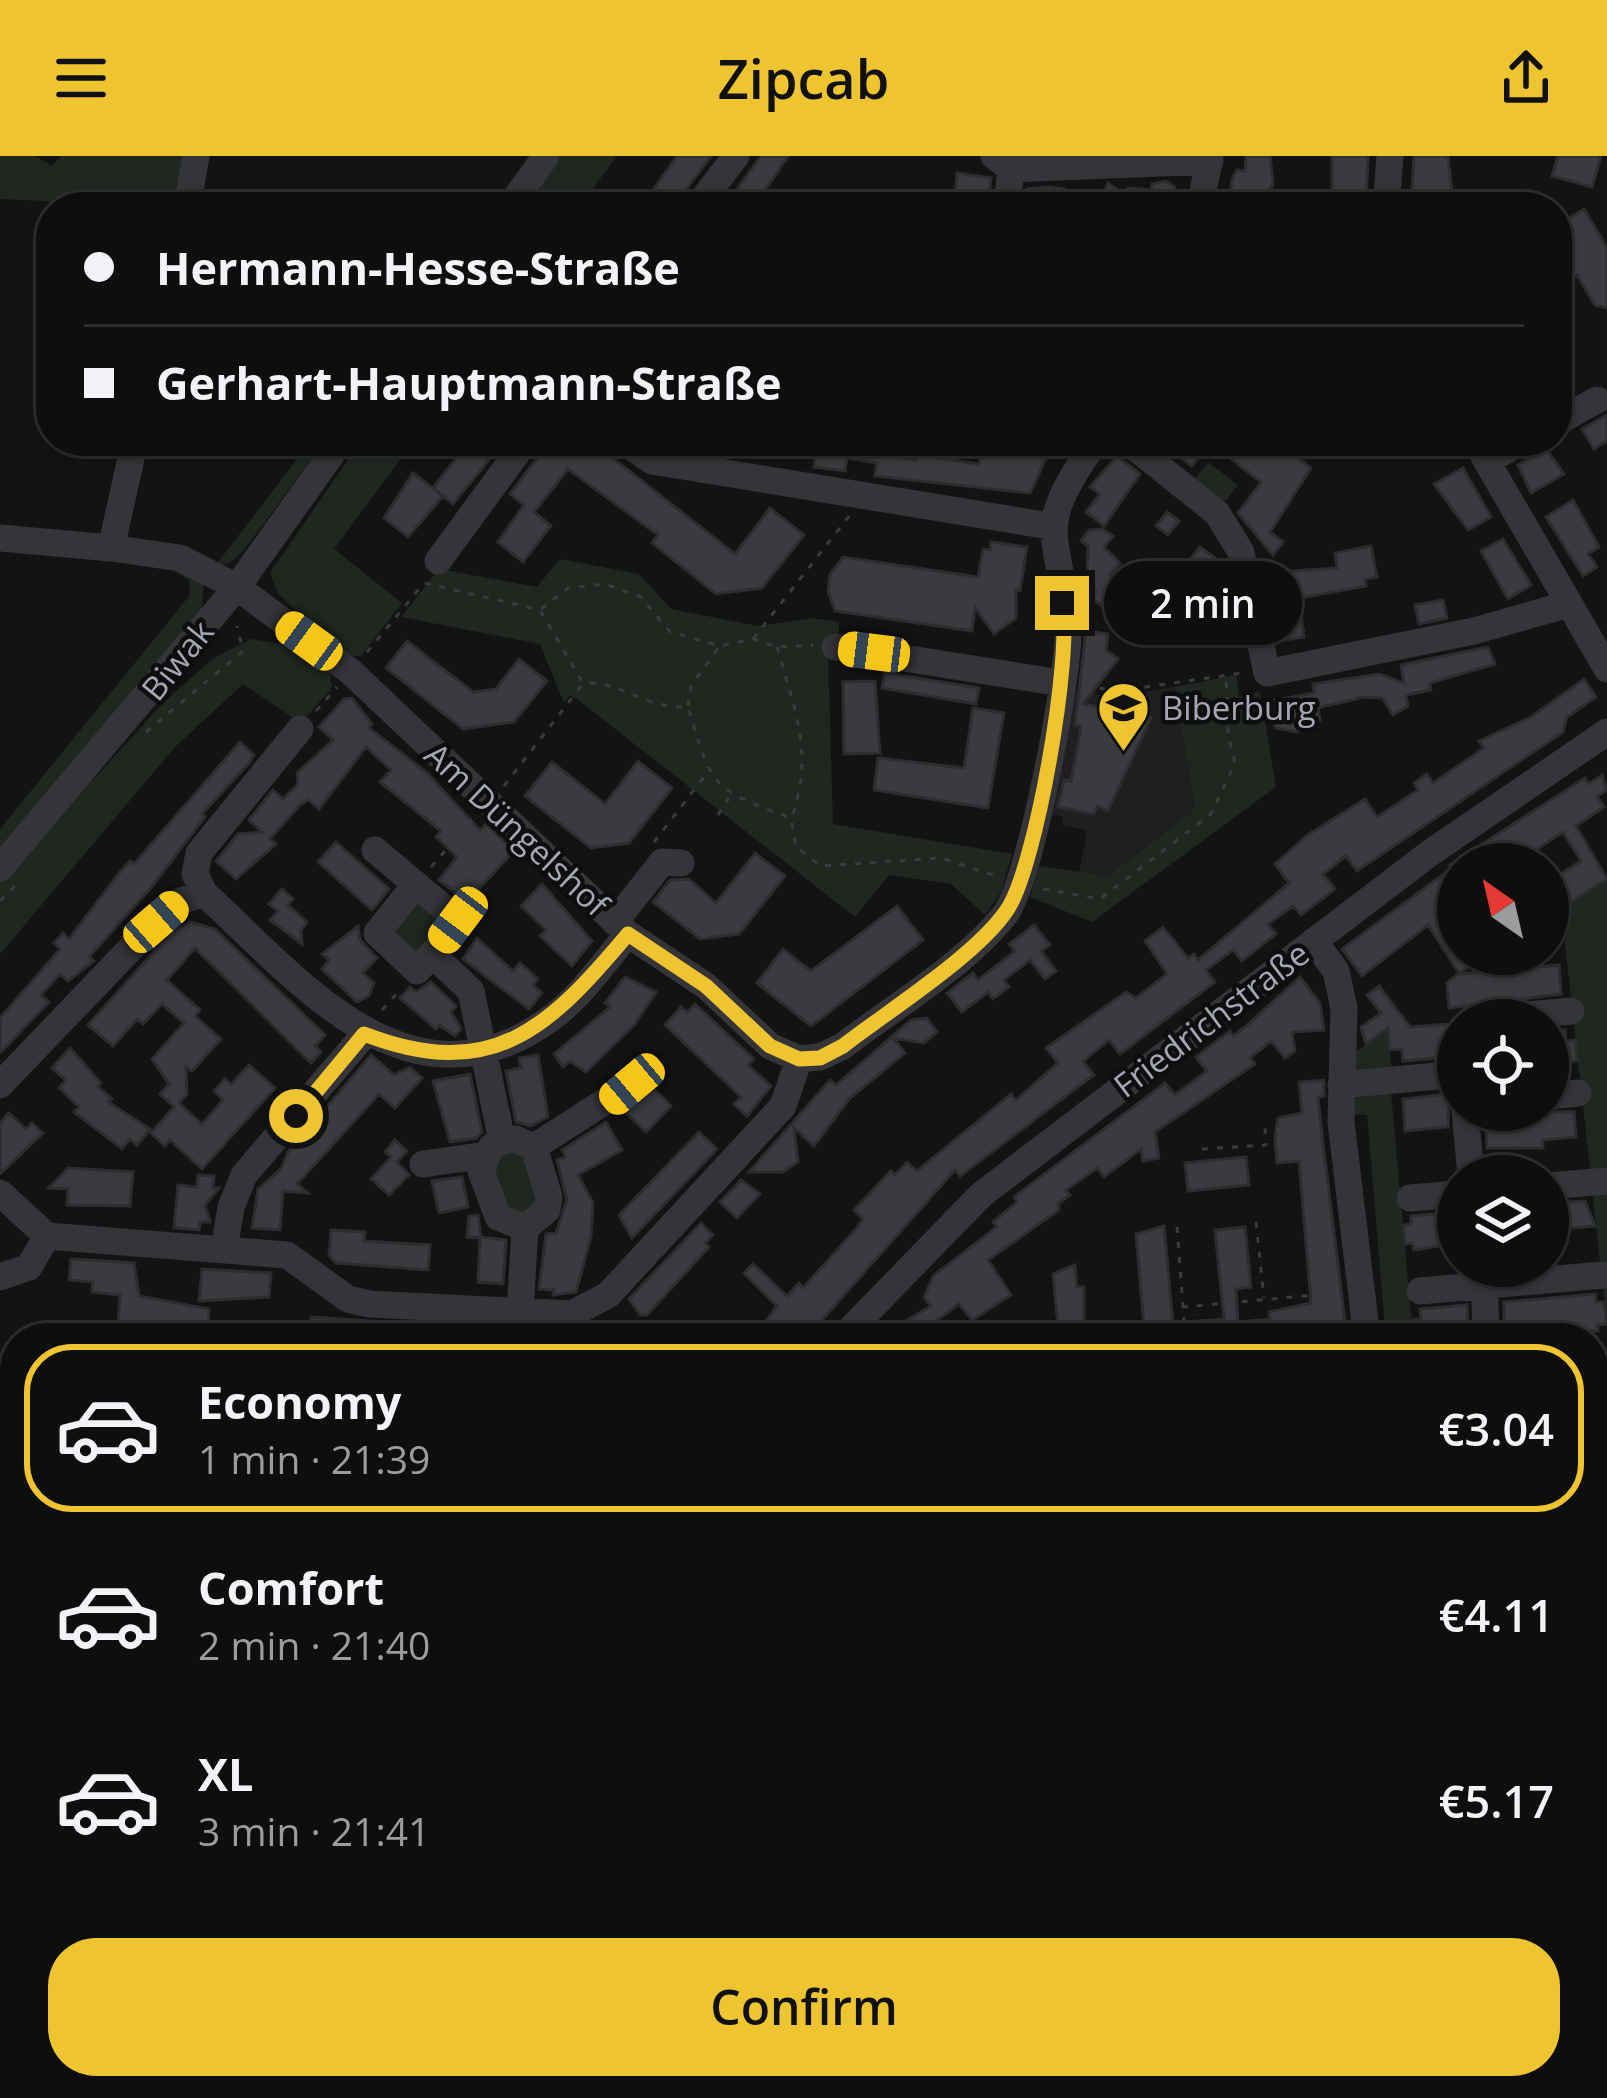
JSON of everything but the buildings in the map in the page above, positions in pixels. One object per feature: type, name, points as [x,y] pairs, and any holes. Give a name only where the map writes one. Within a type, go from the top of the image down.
[{"type":"street","points":[[190,192],[196,156]]},
{"type":"street","points":[[520,192],[546,156]]},
{"type":"street","points":[[708,192],[736,156]]},
{"type":"street","points":[[1387,192],[1390,156]]},
{"type":"street","points":[[1003,163],[1210,158],[1203,192]]},
{"type":"street","points":[[1572,414],[1597,400]]},
{"type":"street","points":[[111,548],[132,456]]},
{"type":"street","name":"Biwak","points":[[0,868],[237,587],[330,456]]},
{"type":"street","points":[[438,561],[515,456]]},
{"type":"street","points":[[645,456],[652,461],[1050,526]]},
{"type":"street","points":[[691,467],[698,456]]},
{"type":"street","points":[[0,1193],[47,1236],[287,1256],[348,1299],[369,1304],[572,1314],[608,1295],[783,1106],[799,1059],[820,1058],[843,1046],[986,934],[1021,885],[1068,630],[1050,526],[1066,482],[1085,456]]},
{"type":"street","points":[[1146,456],[1217,513],[1241,552],[1268,673],[1569,604]]},
{"type":"street","points":[[1484,456],[1607,670]]},
{"type":"street","name":"Am Düngelshof","points":[[0,538],[180,558],[237,587],[351,672],[621,928],[706,986],[770,1046],[799,1059]]},
{"type":"street","points":[[835,647],[1061,682]]},
{"type":"street","points":[[300,729],[199,853],[196,874],[204,893],[364,1034],[407,1049],[484,1048],[530,1032],[553,1017],[621,928],[662,862],[681,862]]},
{"type":"street","name":"Friedrichstraße","points":[[857,1323],[981,1195],[1430,853],[1607,732]]},
{"type":"street","points":[[375,850],[458,920],[424,962]]},
{"type":"street","points":[[416,884],[377,933],[471,991],[484,1048],[494,1148],[481,1171],[491,1205],[506,1223],[525,1228]]},
{"type":"street","points":[[0,1085],[156,922],[178,902],[204,893]]},
{"type":"street","points":[[1314,941],[1342,988],[1341,1122],[1365,1323]]},
{"type":"street","points":[[224,1250],[231,1207],[244,1175],[364,1034]]},
{"type":"street","points":[[1342,1085],[1437,1076]]},
{"type":"street","points":[[534,1148],[632,1084]]},
{"type":"street","points":[[1569,1094],[1578,1093]]},
{"type":"street","points":[[422,1164],[515,1139],[534,1148],[549,1197],[547,1210],[525,1228],[520,1312]]},
{"type":"street","points":[[1569,1184],[1607,1181]]},
{"type":"street","points":[[1410,1198],[1437,1196]]},
{"type":"street","points":[[0,1277],[29,1267],[47,1236]]},
{"type":"street","points":[[1569,1275],[1603,1275]]},
{"type":"street","points":[[1420,1292],[1439,1287]]},
{"type":"street","points":[[1484,1287],[1485,1323]]},
{"type":"path","points":[[753,639],[866,495]]},
{"type":"path","points":[[300,729],[424,583],[540,610],[584,683]]},
{"type":"path","points":[[540,610],[568,588],[605,584],[641,597],[670,632],[720,646],[753,639],[777,647],[835,647]]},
{"type":"path","points":[[720,646],[692,686],[688,707],[707,772],[730,796],[791,818]]},
{"type":"path","points":[[777,647],[803,738],[805,778],[791,818],[796,847],[820,866],[941,858],[1021,885],[1100,899],[1211,814],[1235,763],[1228,735],[1226,673]]},
{"type":"path","points":[[1061,682],[1118,691],[1226,673],[1268,673]]},
{"type":"path","points":[[584,683],[606,683],[658,708],[688,707]]},
{"type":"path","points":[[416,884],[584,683]]},
{"type":"path","points":[[718,814],[730,796]]},
{"type":"path","points":[[364,1034],[424,962]]},
{"type":"path","points":[[1202,1149],[1266,1144],[1265,1130],[1341,1122]]},
{"type":"path","points":[[1256,1222],[1264,1300]]},
{"type":"path","points":[[1177,1227],[1184,1323]]},
{"type":"path","points":[[1183,1307],[1362,1291]]},
{"type":"shaded area","points":[[0,156],[36,156],[52,166],[61,156],[190,156],[183,192],[36,192],[36,201],[0,199]]},
{"type":"shaded area","points":[[560,156],[617,156],[590,192],[533,192]]},
{"type":"shaded area","points":[[300,456],[314,456],[244,550],[230,563],[216,565]]},
{"type":"shaded area","points":[[351,456],[403,456],[334,549],[402,603],[361,656],[344,656],[278,594],[270,573]]},
{"type":"shaded area","points":[[1208,462],[1238,485],[1226,500],[1215,501],[1192,483]]},
{"type":"shaded area","points":[[560,559],[639,574],[671,609],[758,626],[813,618],[839,622],[839,655],[828,654],[833,824],[1012,854],[1001,892],[985,915],[951,884],[889,875],[855,917],[577,699],[570,695],[564,703],[540,644],[401,617],[439,569],[537,587]]},
{"type":"shaded area","points":[[166,566],[183,566],[204,578],[202,610],[0,854],[0,829],[190,595],[189,580]]},
{"type":"shaded area","points":[[251,639],[284,644],[329,667],[332,688],[301,723],[243,684],[175,747],[0,954],[0,882],[162,704],[212,659]]},
{"type":"shaded area","points":[[1236,675],[1239,696],[1260,692],[1276,787],[1092,922],[1030,897],[1039,866],[1108,876],[1195,809],[1174,687]]},
{"type":"shaded area","name":"Biberburg","points":[[1174,687],[1195,809],[1108,876],[1079,872],[1087,831],[1062,825],[1063,817],[1049,814],[1072,690],[1114,697]]},
{"type":"shaded area","points":[[1607,879],[1607,1176],[1591,1177],[1568,975],[1569,903]]},
{"type":"shaded area","points":[[417,899],[444,924],[418,952],[410,952],[391,927]]},
{"type":"shaded area","points":[[1388,1028],[1392,1073],[1355,1071],[1352,1055]]},
{"type":"shaded area","points":[[1391,1092],[1412,1323],[1385,1323],[1367,1115],[1351,1115],[1354,1098]]},
{"type":"shaded area","points":[[527,1152],[541,1191],[526,1220],[497,1204],[494,1153]]},
{"type":"shaded area","points":[[1607,1186],[1607,1323],[1607,1323],[1592,1188]]},
{"type":"place","name":"Biberburg","points":[[1123,753]]},
{"type":"route","points":[[296,1116],[364,1034],[407,1049],[439,1052],[508,1042],[571,1002],[628,934],[706,986],[770,1046],[799,1059],[820,1058],[843,1046],[986,934],[1007,911],[1021,885],[1061,682],[1068,630],[1062,603]]}]
